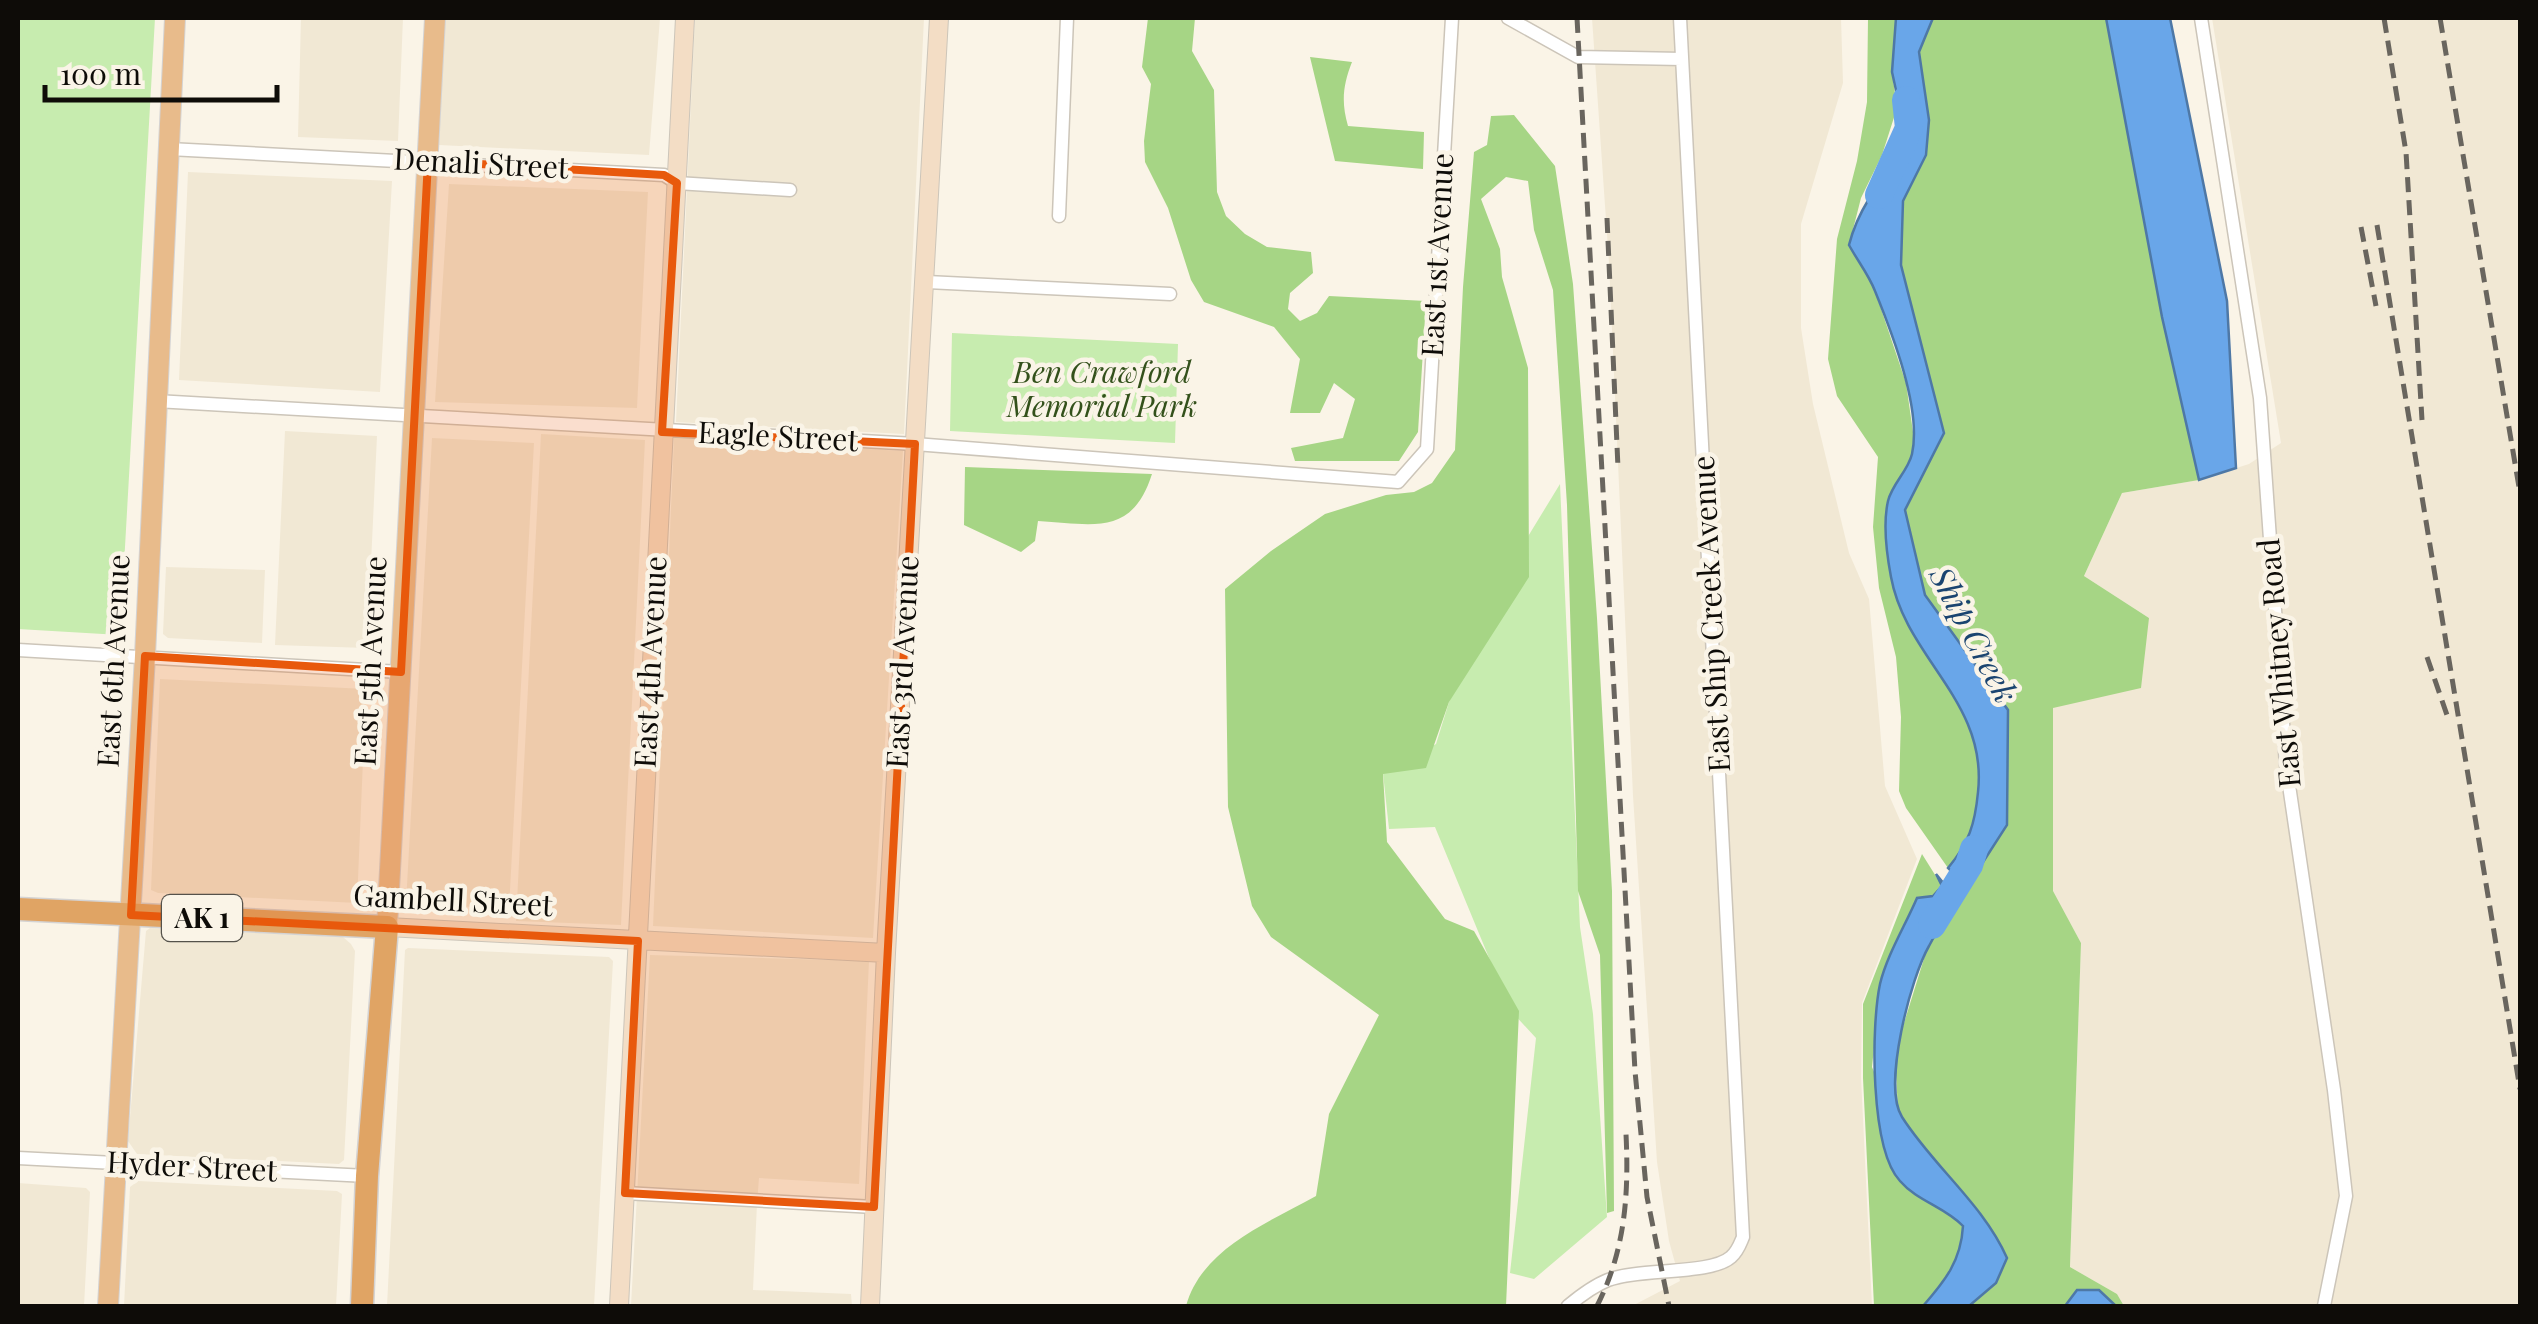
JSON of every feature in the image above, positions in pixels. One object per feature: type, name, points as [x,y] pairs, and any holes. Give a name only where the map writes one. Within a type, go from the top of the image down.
[{"type":"highway","name":"Gambell Street","points":[[18,909],[388,927]]},
{"type":"highway","name":"East 5th Avenue","points":[[362,1306],[367,1176],[388,927]]},
{"type":"main road","name":"East 6th Avenue","points":[[108,1306],[145,656],[175,18]]},
{"type":"main road","name":"East 5th Avenue","points":[[388,927],[435,18]]},
{"type":"main road","name":"East 4th Avenue","points":[[619,1306],[684,18]]},
{"type":"main road","name":"East 3rd Avenue","points":[[870,1306],[939,18]]},
{"type":"main road","name":"Gambell Street","points":[[388,927],[886,953]]},
{"type":"street","points":[[1058,216],[1066,18]]},
{"type":"street","name":"East 1st Avenue","points":[[1398,482],[1427,449],[1452,18]]},
{"type":"street","points":[[1508,18],[1578,58],[1682,59]]},
{"type":"street","name":"East Ship Creek Avenue","points":[[1568,1306],[1610,1279],[1722,1263],[1738,1249],[1743,1236],[1680,18]]},
{"type":"street","name":"East Whitney Road","points":[[2201,18],[2257,379],[2286,764],[2346,1196],[2324,1306]]},
{"type":"street","name":"Denali Street","points":[[169,149],[664,175],[678,183],[790,190]]},
{"type":"street","points":[[926,282],[1170,294]]},
{"type":"street","name":"Eagle Street","points":[[156,401],[916,444],[1398,482]]},
{"type":"street","points":[[18,650],[401,672]]},
{"type":"street","name":"Hyder Street","points":[[18,1158],[367,1176]]},
{"type":"street","points":[[625,1192],[874,1208]]},
{"type":"highlighted area","points":[[428,161],[664,175],[677,183],[662,432],[915,444],[874,1207],[625,1193],[638,941],[131,915],[145,656],[401,672]]},
{"type":"shaded area","points":[[301,18],[403,18],[398,141],[298,137]]},
{"type":"shaded area","points":[[445,18],[660,18],[649,155],[439,145]]},
{"type":"shaded area","points":[[695,18],[924,18],[904,434],[676,422]]},
{"type":"shaded area","points":[[1592,18],[1841,18],[1843,83],[1801,224],[1801,328],[1813,404],[1849,553],[1869,599],[1885,786],[1917,859],[1862,1003],[1861,1077],[1872,1306],[1632,1306],[1680,1281],[1669,1241],[1657,1162],[1633,796],[1609,263]]},
{"type":"shaded area","points":[[2212,18],[2520,18],[2520,1306],[2124,1306],[2117,1294],[2070,1267],[2081,943],[2053,892],[2053,708],[2149,618],[2084,576],[2122,493],[2199,480],[2249,464],[2281,443]]},
{"type":"shaded area","points":[[188,172],[392,181],[380,392],[179,380]]},
{"type":"shaded area","points":[[449,184],[648,192],[637,408],[435,402]]},
{"type":"shaded area","points":[[285,431],[377,436],[367,648],[275,645]]},
{"type":"shaded area","points":[[541,434],[645,440],[621,925],[516,921]]},
{"type":"shaded area","points":[[432,438],[534,443],[509,909],[406,903]]},
{"type":"shaded area","points":[[674,438],[903,451],[873,938],[653,926]]},
{"type":"shaded area","points":[[166,567],[265,570],[262,643],[168,638],[163,634]]},
{"type":"shaded area","points":[[160,679],[366,689],[357,903],[151,890]]},
{"type":"shaded area","points":[[150,928],[343,937],[351,944],[355,951],[344,1160],[339,1164],[137,1154],[128,1141],[146,931]]},
{"type":"shaded area","points":[[408,948],[609,957],[613,961],[594,1306],[387,1306]]},
{"type":"shaded area","points":[[650,955],[869,961],[859,1184],[759,1178],[757,1204],[753,1290],[851,1294],[852,1306],[631,1306]]},
{"type":"shaded area","points":[[138,1181],[342,1194],[336,1306],[124,1306],[130,1187]]},
{"type":"shaded area","points":[[18,1183],[86,1188],[90,1192],[84,1306],[18,1306]]},
{"type":"green space","points":[[18,18],[155,18],[120,635],[18,629]]},
{"type":"green space","points":[[1148,18],[1195,18],[1192,51],[1214,90],[1217,192],[1226,216],[1267,247],[1311,252],[1313,273],[1290,293],[1288,309],[1300,321],[1317,313],[1329,296],[1426,301],[1418,432],[1399,461],[1295,461],[1291,448],[1343,438],[1355,399],[1334,383],[1320,413],[1290,413],[1300,359],[1274,327],[1204,302],[1191,280],[1168,208],[1145,162],[1151,84],[1142,67]]},
{"type":"green space","points":[[1868,18],[1896,18],[1892,72],[1897,108],[1882,155],[1861,198],[1849,245],[1874,288],[1906,383],[1914,439],[1911,459],[1888,500],[1891,579],[1972,727],[1981,765],[1975,825],[1966,846],[1948,868],[1906,808],[1899,791],[1901,717],[1896,657],[1879,588],[1873,527],[1878,457],[1837,396],[1828,359],[1837,239],[1867,102]]},
{"type":"green space","points":[[1933,18],[2106,18],[2162,317],[2199,480],[2122,493],[2084,576],[2149,618],[2141,688],[2053,708],[2053,891],[2081,943],[2070,1267],[2117,1294],[2124,1306],[1969,1306],[1996,1283],[1931,1158],[1898,1112],[1895,1052],[1927,949],[2007,825],[2008,710],[1925,595],[1905,510],[1944,433],[1901,265],[1903,201],[1926,155],[1929,120],[1919,52]]},
{"type":"green space","points":[[1310,57],[1352,62],[1344,94],[1348,126],[1424,132],[1423,169],[1335,161]]},
{"type":"green space","points":[[1514,115],[1555,166],[1573,284],[1612,891],[1614,1211],[1607,1213],[1600,955],[1578,891],[1567,505],[1553,290],[1534,230],[1528,181],[1506,177],[1481,199],[1500,249],[1502,277],[1528,368],[1529,577],[1449,702],[1426,768],[1383,774],[1387,842],[1445,919],[1474,931],[1519,1011],[1506,1306],[1186,1306],[1206,1268],[1222,1253],[1258,1227],[1316,1196],[1329,1114],[1379,1015],[1271,937],[1252,906],[1228,807],[1225,589],[1325,514],[1386,495],[1414,492],[1432,483],[1455,450],[1474,152],[1487,145],[1491,116]]},
{"type":"green space","name":"Ben Crawford Memorial Park","points":[[952,333],[1178,344],[1175,443],[950,431]]},
{"type":"green space","points":[[965,467],[1152,474],[1144,494],[1122,517],[1093,524],[1038,521],[1035,541],[1021,552],[964,525]]},
{"type":"green space","points":[[1560,484],[1580,927],[1593,1014],[1607,1217],[1534,1279],[1510,1273],[1536,1038],[1511,1011],[1435,827],[1389,829],[1383,773],[1436,744],[1472,628]]},
{"type":"green space","points":[[1922,854],[1942,886],[1933,896],[1917,898],[1881,981],[1872,1067],[1926,1201],[1950,1213],[1963,1226],[1950,1270],[1923,1306],[1874,1306],[1863,1004]]},
{"type":"water","points":[[1896,18],[1933,18],[1919,52],[1929,120],[1926,155],[1903,201],[1901,265],[1944,433],[1905,510],[1925,595],[2008,710],[2007,825],[1967,887],[1948,868],[1973,824],[1978,760],[1959,706],[1912,632],[1891,577],[1887,510],[1890,495],[1912,454],[1913,415],[1904,371],[1889,328],[1872,285],[1849,245],[1866,204],[1908,145],[1892,72]]},
{"type":"water","points":[[2106,18],[2170,18],[2227,301],[2236,468],[2199,480],[2162,317]]},
{"type":"water","points":[[1936,874],[1958,901],[1932,940],[1914,981],[1901,1032],[1895,1082],[1902,1117],[1985,1220],[2007,1258],[1996,1283],[1969,1306],[1923,1306],[1950,1270],[1963,1226],[1900,1181],[1883,1143],[1875,1086],[1880,984],[1917,898],[1933,896],[1942,886]]},
{"type":"water","points":[[2077,1290],[2099,1290],[2116,1306],[2065,1306]]},
{"type":"waterway","name":"Ship Creek","points":[[1879,195],[1909,128],[1906,100]]},
{"type":"waterway","name":"Ship Creek","points":[[1932,925],[1969,865],[1974,849]]},
{"type":"railway","points":[[1577,18],[1635,1071],[1647,1197],[1669,1306]]},
{"type":"railway","points":[[2384,18],[2406,152],[2422,420]]},
{"type":"railway","points":[[2440,18],[2520,493]]},
{"type":"railway","points":[[1607,218],[1618,468]]},
{"type":"railway","points":[[2377,225],[2520,1089]]},
{"type":"railway","points":[[2361,227],[2376,306]]},
{"type":"railway","points":[[2427,657],[2448,718]]},
{"type":"railway","points":[[1597,1306],[1614,1264],[1623,1222],[1626,1134]]}]
